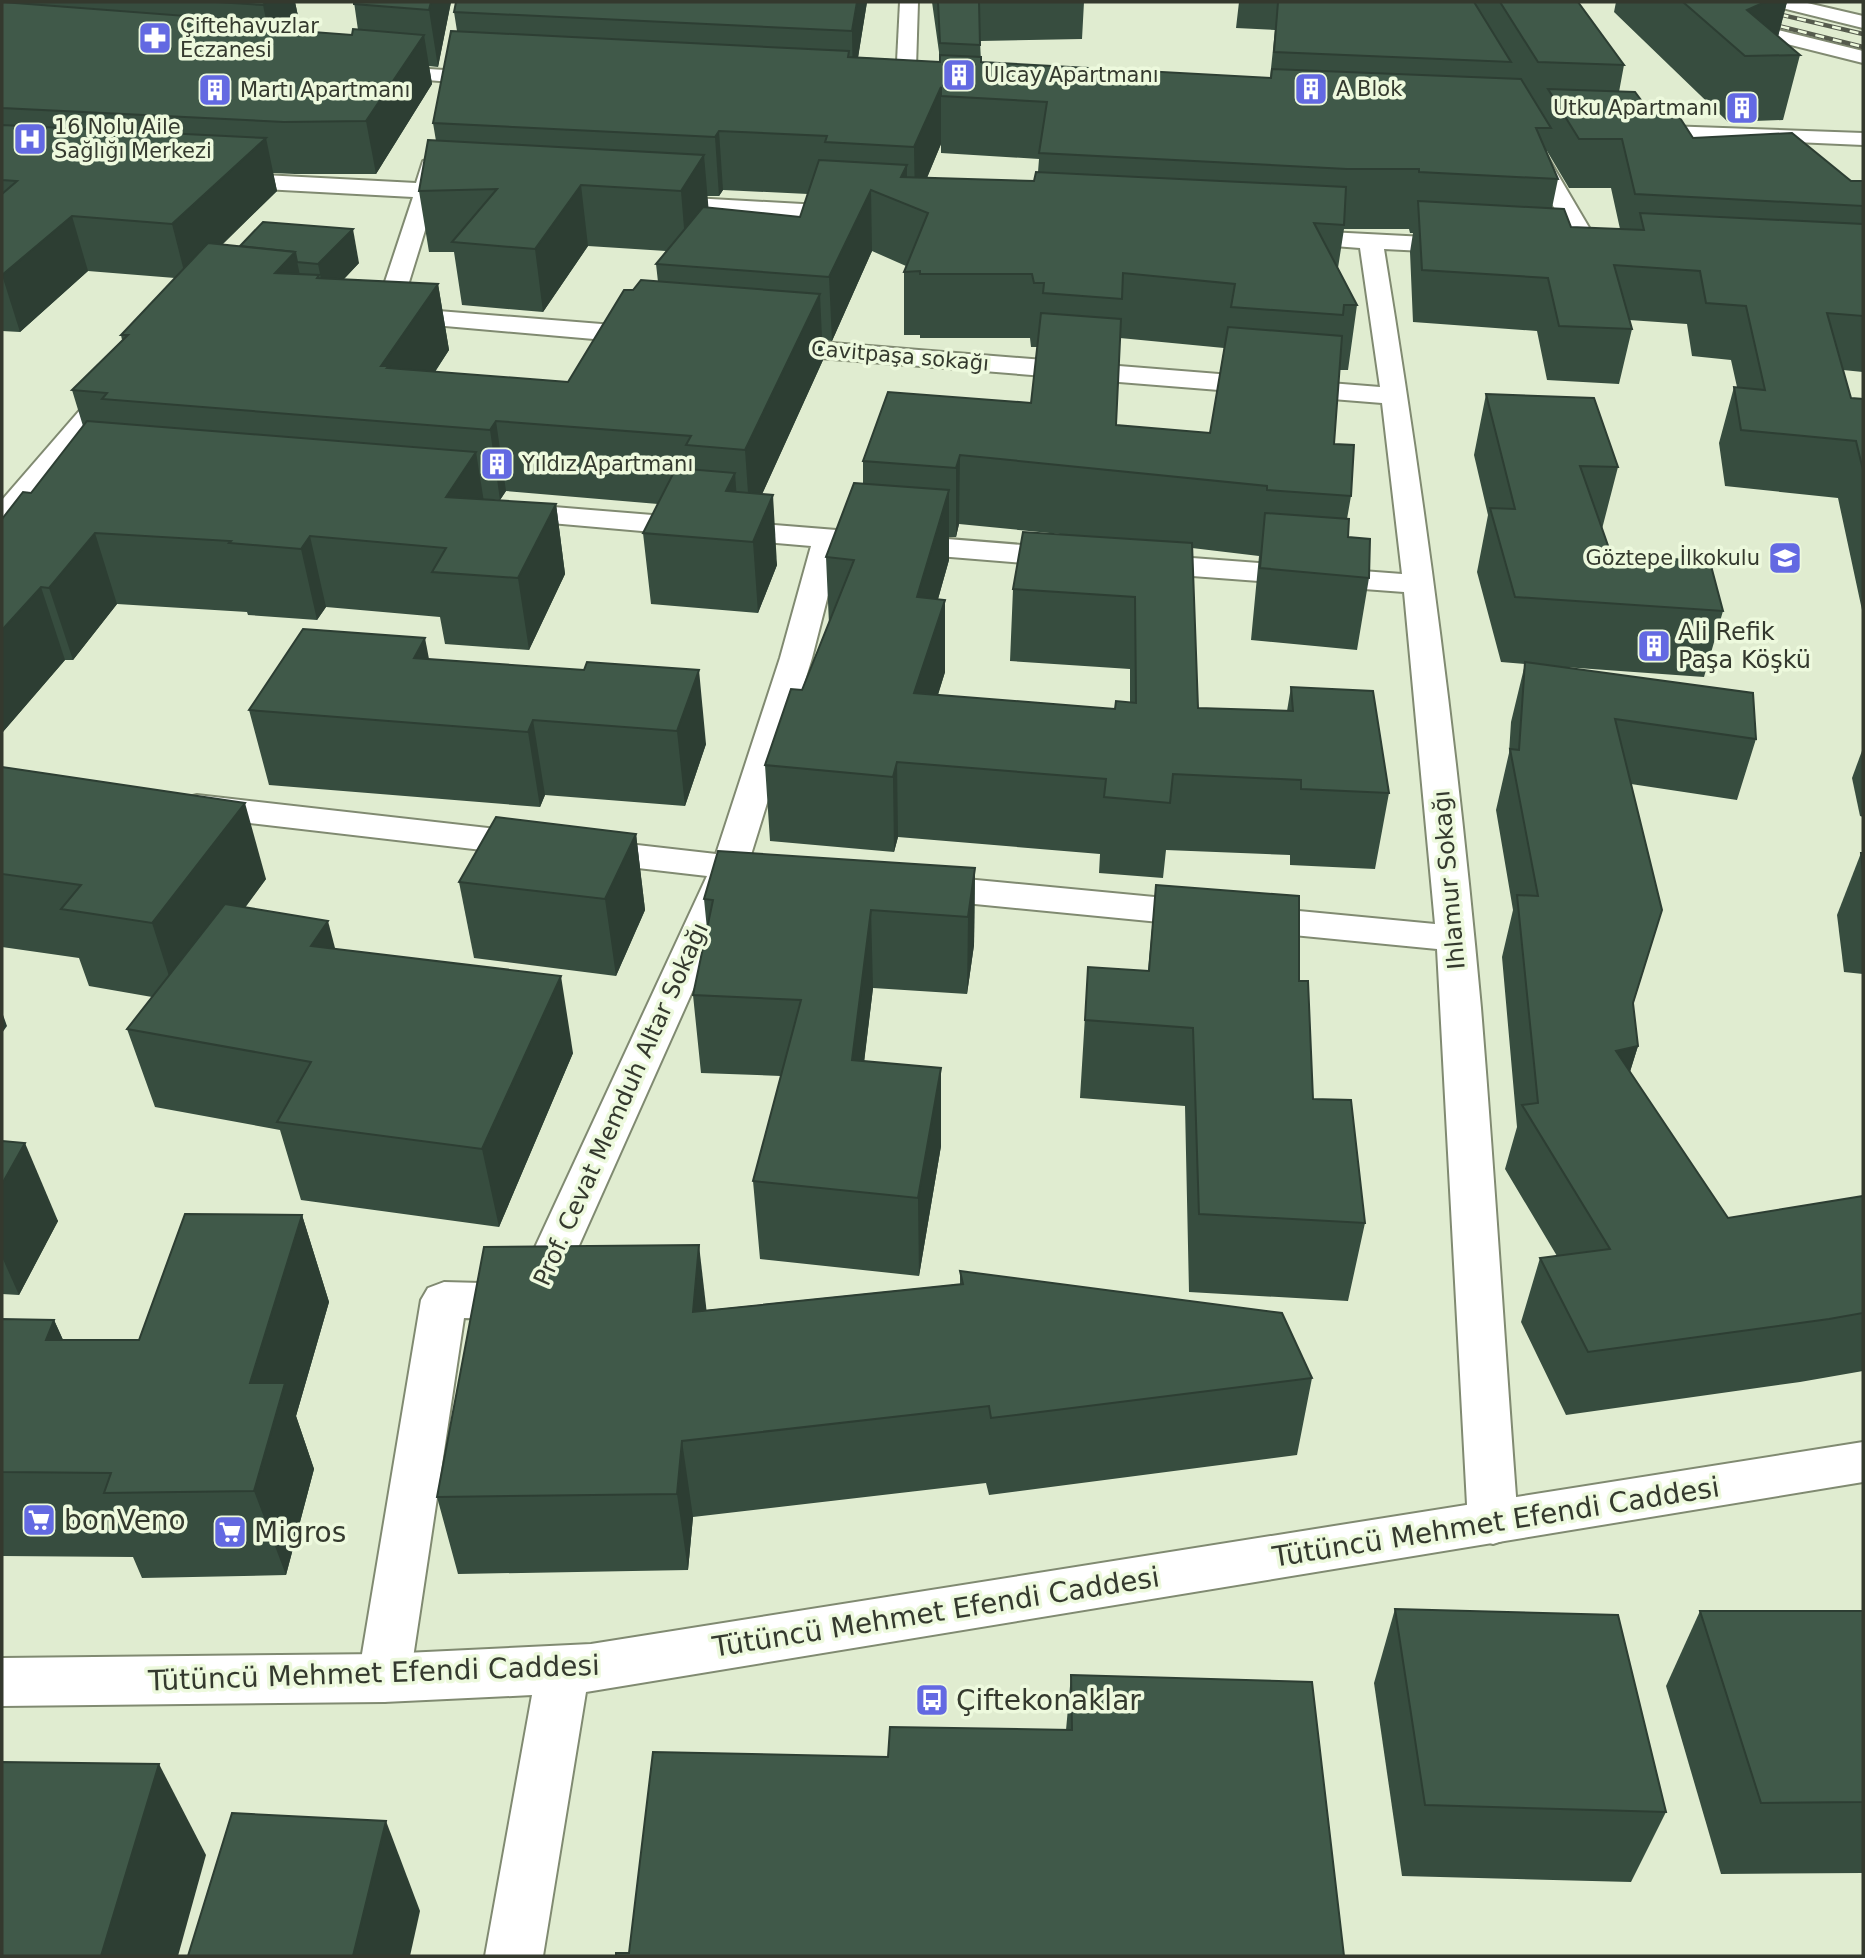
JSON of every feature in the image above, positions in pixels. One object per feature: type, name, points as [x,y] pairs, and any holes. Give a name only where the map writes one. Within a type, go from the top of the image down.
[{"type":"street","points":[[903,101],[909,2]]},
{"type":"street","points":[[1643,2],[1863,57]]},
{"type":"street","points":[[1780,2],[1863,22]]},
{"type":"street","points":[[444,102],[454,52]]},
{"type":"street","points":[[361,71],[519,81]]},
{"type":"street","points":[[1547,128],[1520,128],[1592,253]]},
{"type":"street","points":[[1615,131],[1863,139]]},
{"type":"street","points":[[1834,138],[1856,161]]},
{"type":"street","points":[[386,315],[426,191],[436,140]]},
{"type":"street","points":[[207,179],[496,194]]},
{"type":"street","points":[[635,202],[884,215]]},
{"type":"street","points":[[1273,236],[1482,247]]},
{"type":"street","name":"Ihlamur Sokağı","points":[[1371,241],[1396,396],[1420,584],[1455,938],[1493,1523]]},
{"type":"street","points":[[1565,252],[1619,255]]},
{"type":"street","points":[[359,313],[676,338]]},
{"type":"street","name":"Cavitpaşa sokağı","points":[[746,344],[1396,396]]},
{"type":"street","points":[[2,518],[56,475],[130,369]]},
{"type":"street","points":[[483,510],[1420,584]]},
{"type":"street","name":"Prof. Cevat Memduh Altar Sokağı","points":[[384,1678],[444,1300],[532,1302],[729,868],[796,658],[828,539]]},
{"type":"street","points":[[166,803],[797,874]]},
{"type":"street","points":[[893,884],[1455,938]]},
{"type":"street","name":"Tütüncü Mehmet Efendi Caddesi","points":[[2,1682],[384,1678],[564,1671],[1863,1462]]},
{"type":"street","points":[[514,1956],[564,1671]]},
{"type":"building","points":[[2,2],[252,21],[248,27],[352,35],[353,29],[424,35],[366,121],[284,122],[2,108]]},
{"type":"building","points":[[216,2],[266,2],[263,5]]},
{"type":"building","points":[[354,2],[431,2],[429,10]]},
{"type":"building","points":[[456,2],[857,2],[852,31],[454,12]]},
{"type":"building","points":[[938,2],[979,2],[980,45],[940,43]]},
{"type":"building","points":[[1278,2],[1474,2],[1511,62],[1274,52]]},
{"type":"building","points":[[1500,2],[1578,2],[1624,65],[1538,62]]},
{"type":"building","points":[[1683,2],[1765,2],[1747,10],[1800,55],[1745,56]]},
{"type":"building","points":[[451,31],[849,51],[848,57],[940,62],[940,55],[981,57],[981,62],[1271,78],[1272,69],[1521,79],[1551,128],[1536,128],[1558,179],[1419,172],[1419,169],[1347,169],[1039,153],[1047,102],[941,96],[941,87],[914,147],[825,142],[827,136],[719,131],[715,137],[433,123]]},
{"type":"building","points":[[1548,89],[1635,92],[1644,104],[1671,104],[1693,138],[1792,133],[1851,181],[1863,181],[1863,206],[1635,194],[1622,139],[1579,139]]},
{"type":"building","points":[[2,125],[266,138],[172,224],[72,216],[2,275],[2,194],[17,181],[2,180]]},
{"type":"building","points":[[428,140],[704,155],[681,191],[581,185],[535,249],[452,242],[497,189],[419,191]]},
{"type":"building","points":[[819,160],[907,165],[901,177],[1034,181],[1036,172],[1346,187],[1344,225],[1314,223],[1357,305],[1344,305],[1343,315],[1231,307],[1235,284],[1123,273],[1122,299],[1043,293],[1044,283],[1034,283],[1032,274],[904,272],[928,213],[871,190],[829,277],[656,264],[703,207],[800,217]]},
{"type":"building","points":[[1418,201],[1564,209],[1571,227],[1644,230],[1640,213],[1863,224],[1863,316],[1827,313],[1851,398],[1863,399],[1863,470],[1856,441],[1741,430],[1734,387],[1765,390],[1746,306],[1706,303],[1700,271],[1614,265],[1632,329],[1559,326],[1548,278],[1422,270]]},
{"type":"building","points":[[263,222],[353,229],[318,264],[297,262],[295,252],[240,246]]},
{"type":"building","points":[[208,243],[295,252],[275,273],[319,275],[317,278],[438,284],[381,366],[389,366],[387,368],[568,382],[624,290],[633,290],[641,280],[820,294],[745,450],[686,445],[691,436],[496,421],[490,430],[102,399],[107,393],[72,390],[128,335],[121,335]]},
{"type":"building","points":[[1041,313],[1121,319],[1116,425],[1210,433],[1228,327],[1342,336],[1334,444],[1354,445],[1351,496],[1267,490],[1267,486],[960,455],[956,468],[863,461],[888,392],[1031,403]]},
{"type":"building","points":[[1486,394],[1594,398],[1618,467],[1580,466],[1611,554],[1710,562],[1723,611],[1515,597],[1490,508],[1515,509]]},
{"type":"building","points":[[87,421],[476,452],[446,497],[556,504],[518,578],[432,572],[446,548],[310,536],[301,549],[229,543],[231,541],[95,533],[49,588],[41,587],[2,630],[2,519],[23,492],[31,493]]},
{"type":"building","points":[[676,468],[735,473],[726,491],[773,495],[753,542],[643,533]]},
{"type":"building","points":[[854,483],[949,490],[917,597],[945,600],[914,693],[1115,709],[1116,701],[1136,703],[1135,597],[1013,589],[1023,532],[1192,543],[1198,708],[1293,711],[1291,687],[1373,691],[1389,793],[1301,789],[1301,780],[1173,774],[1170,803],[1104,797],[1106,779],[897,762],[893,777],[765,765],[791,689],[802,690],[854,560],[826,557]]},
{"type":"building","points":[[1265,513],[1349,519],[1348,537],[1370,539],[1369,578],[1260,568]]},
{"type":"building","points":[[303,629],[425,638],[414,658],[584,670],[587,662],[699,670],[677,731],[533,720],[528,732],[249,710]]},
{"type":"building","points":[[1525,662],[1753,693],[1756,739],[1615,719],[1662,910],[1633,1003],[1638,1046],[1616,1051],[1728,1218],[1863,1196],[1863,1313],[1588,1352],[1540,1258],[1610,1249],[1522,1105],[1538,1103],[1517,895],[1538,896],[1510,749],[1519,750]]},
{"type":"building","points":[[2,767],[245,803],[152,923],[61,909],[81,885],[2,874]]},
{"type":"building","points":[[496,817],[636,834],[605,899],[459,882]]},
{"type":"building","points":[[718,851],[975,868],[968,917],[871,910],[852,1060],[941,1068],[918,1198],[753,1181],[801,1000],[693,995],[713,900],[704,899]]},
{"type":"building","points":[[1156,885],[1299,896],[1299,981],[1308,981],[1313,1099],[1351,1100],[1365,1223],[1199,1214],[1193,1028],[1085,1020],[1088,967],[1149,971]]},
{"type":"building","points":[[225,904],[328,921],[311,946],[561,976],[482,1149],[277,1122],[311,1062],[127,1029]]},
{"type":"building","points":[[2,1141],[25,1143],[2,1184]]},
{"type":"building","points":[[185,1214],[302,1215],[250,1383],[285,1383],[254,1491],[104,1493],[111,1473],[2,1472],[2,1319],[54,1320],[46,1340],[139,1340]]},
{"type":"building","points":[[699,1245],[693,1312],[963,1284],[960,1271],[1282,1313],[1312,1378],[991,1418],[989,1406],[682,1441],[677,1494],[437,1497],[484,1247]]},
{"type":"building","points":[[1395,1609],[1618,1615],[1666,1812],[1425,1805]]},
{"type":"building","points":[[1700,1611],[1863,1611],[1863,1802],[1761,1803]]},
{"type":"building","points":[[1071,1675],[1312,1682],[1344,1956],[616,1956],[616,1953],[629,1953],[653,1752],[888,1757],[890,1727],[1072,1730]]},
{"type":"building","points":[[2,1762],[159,1764],[101,1956],[2,1956]]},
{"type":"building","points":[[232,1813],[386,1821],[353,1956],[188,1956]]},
{"type":"railway","points":[[1727,2],[1863,34]]},
{"type":"railway","points":[[1763,22],[1863,47]]},
{"type":"place","name":"Çiftehavuzlar Eczanesi","points":[[155,38]]},
{"type":"place","name":"Ulcay Apartmanı","points":[[959,75]]},
{"type":"place","name":"A Blok","points":[[1311,89]]},
{"type":"place","name":"Martı Apartmanı","points":[[215,90]]},
{"type":"place","name":"Utku Apartmanı","points":[[1742,108]]},
{"type":"place","name":"16 Nolu Aile Sağlığı Merkezi","points":[[30,139]]},
{"type":"place","name":"Yıldız Apartmanı","points":[[497,464]]},
{"type":"place","name":"Göztepe İlkokulu","points":[[1785,558]]},
{"type":"place","name":"Ali Refik Paşa Köşkü","points":[[1654,646]]},
{"type":"place","name":"bonVeno","points":[[39,1520]]},
{"type":"place","name":"Migros","points":[[230,1532]]},
{"type":"place","name":"Çiftekonaklar","points":[[932,1700]]}]
